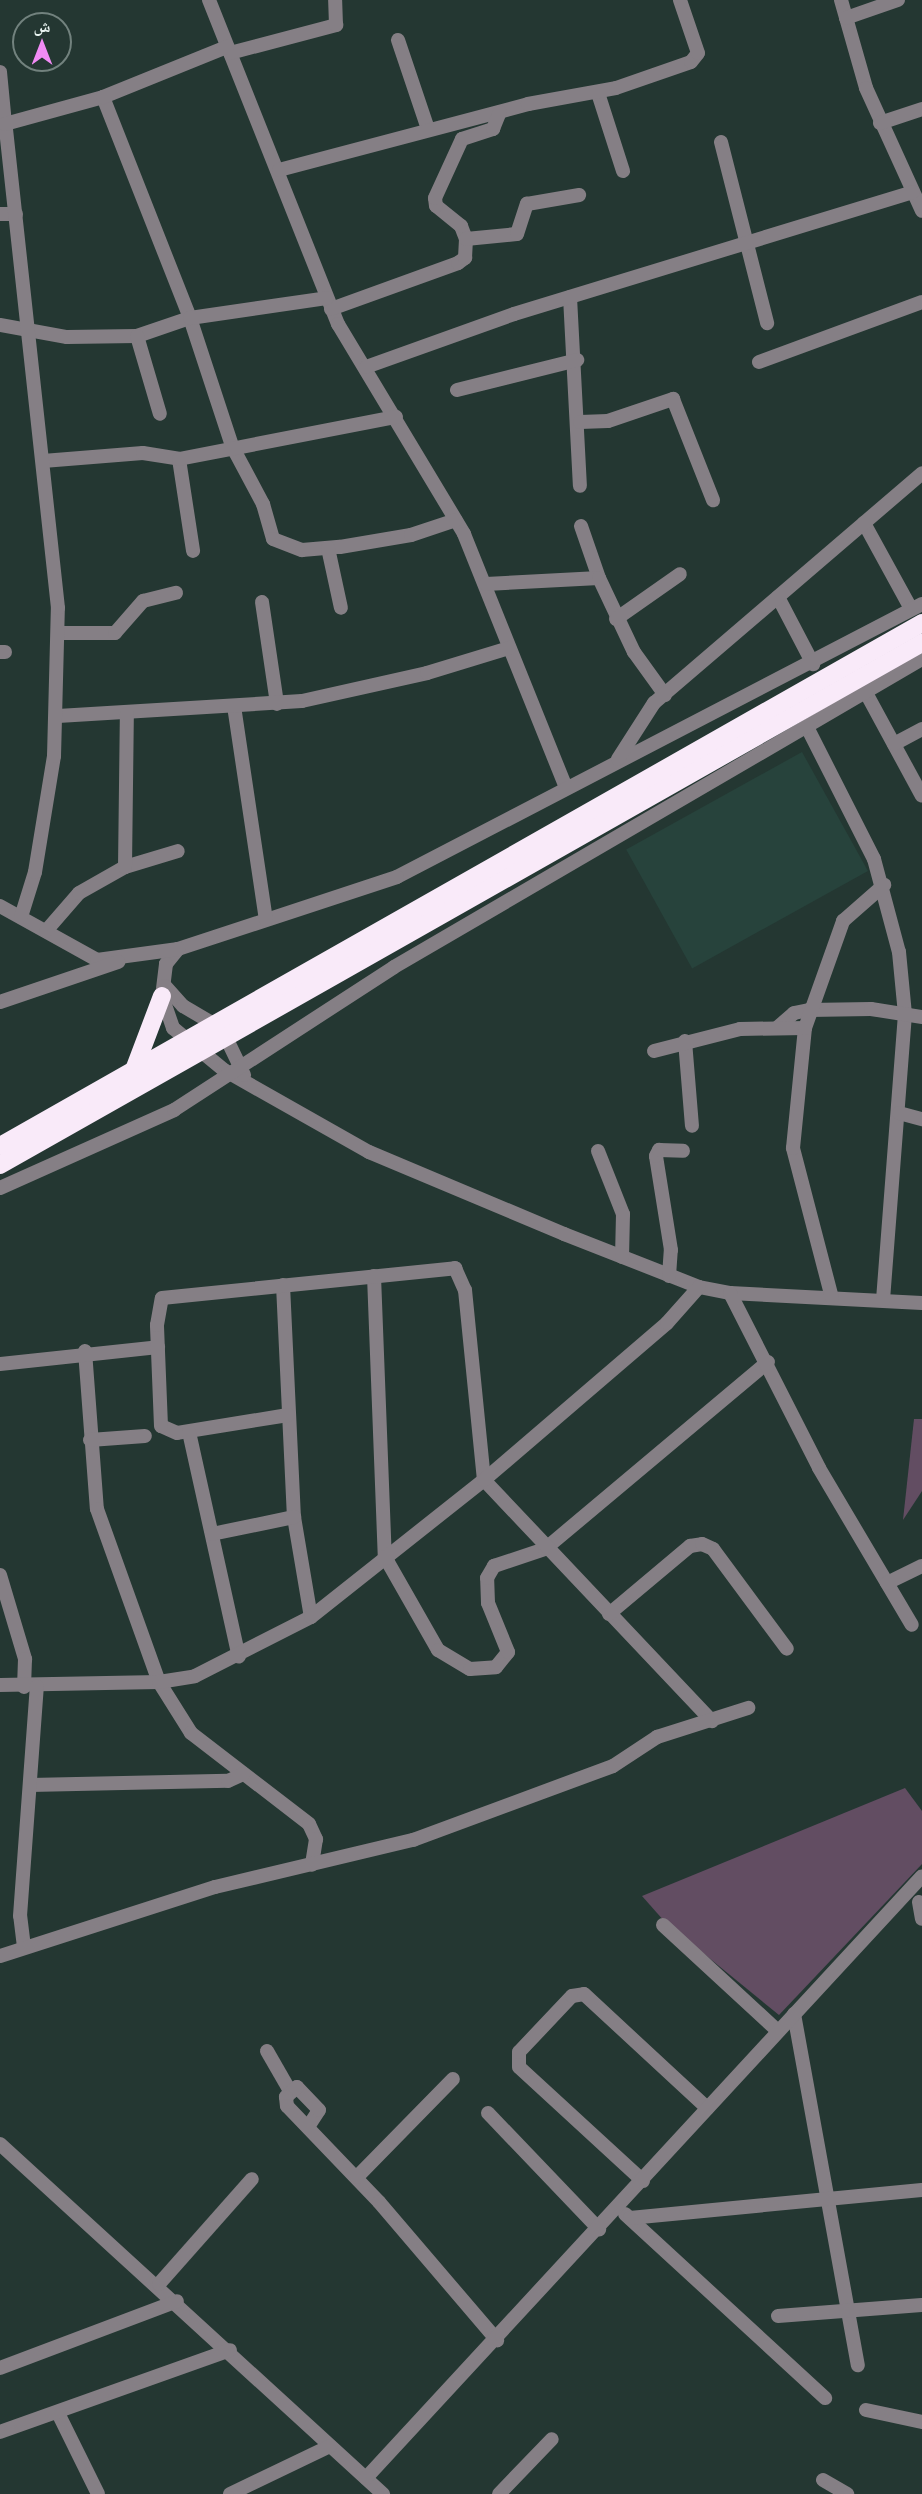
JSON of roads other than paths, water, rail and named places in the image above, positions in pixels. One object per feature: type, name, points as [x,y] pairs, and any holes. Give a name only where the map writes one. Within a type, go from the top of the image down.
[{"type":"highway","points":[[0,1146],[918,612]]},
{"type":"highway","points":[[0,1165],[922,649]]},
{"type":"highway","points":[[134,1070],[164,991]]},
{"type":"street","points":[[209,0],[279,170],[329,303],[456,520],[486,584],[509,648],[566,788]]},
{"type":"street","points":[[3,124],[103,97],[229,50],[336,25],[335,0]]},
{"type":"street","points":[[279,170],[428,129],[598,93],[697,59],[680,0]]},
{"type":"street","points":[[841,0],[880,123],[922,211]]},
{"type":"street","points":[[846,18],[898,0]]},
{"type":"street","points":[[398,40],[428,129]]},
{"type":"street","points":[[0,72],[3,124],[31,333],[58,633],[58,716],[35,872],[21,917]]},
{"type":"street","points":[[598,93],[624,171]]},
{"type":"street","points":[[103,97],[190,318],[232,446],[263,504],[273,539],[296,550],[328,548],[411,536],[456,520]]},
{"type":"street","points":[[880,123],[922,109]]},
{"type":"street","points":[[0,325],[31,333],[137,336],[190,318],[329,303],[458,263],[465,258],[466,239],[461,226],[436,206],[435,198],[462,139],[493,129],[500,112]]},
{"type":"street","points":[[721,142],[767,323]]},
{"type":"street","points":[[366,367],[570,297],[749,245],[913,192]]},
{"type":"street","points":[[466,239],[517,234],[527,204],[579,195]]},
{"type":"street","points":[[0,214],[16,214]]},
{"type":"street","points":[[570,297],[577,360],[580,486]]},
{"type":"street","points":[[759,362],[922,302]]},
{"type":"street","points":[[137,336],[160,414]]},
{"type":"street","points":[[457,390],[577,360]]},
{"type":"street","points":[[580,422],[608,421],[673,399],[713,500]]},
{"type":"street","points":[[43,461],[143,453],[179,459],[232,446],[396,417]]},
{"type":"street","points":[[179,459],[193,551]]},
{"type":"street","points":[[618,759],[643,717],[665,694],[922,473]]},
{"type":"street","points":[[0,1002],[93,974],[122,960],[178,949],[397,877],[618,759],[918,612],[864,523]]},
{"type":"street","points":[[582,526],[598,578],[616,619],[665,694]]},
{"type":"street","points":[[328,548],[341,608]]},
{"type":"street","points":[[616,619],[680,574]]},
{"type":"street","points":[[486,584],[598,578]]},
{"type":"street","points":[[58,633],[115,633],[143,601],[176,593]]},
{"type":"street","points":[[778,597],[813,664]]},
{"type":"street","points":[[262,602],[277,704]]},
{"type":"street","points":[[58,716],[128,714],[277,704],[366,689],[509,648]]},
{"type":"street","points":[[0,1188],[174,1110],[240,1073],[394,968],[807,727],[865,691],[922,649]]},
{"type":"street","points":[[865,691],[922,796]]},
{"type":"street","points":[[234,706],[266,920]]},
{"type":"street","points":[[125,867],[128,714]]},
{"type":"street","points":[[807,727],[884,885],[896,930],[905,1014],[883,1300]]},
{"type":"street","points":[[894,744],[922,729]]},
{"type":"street","points":[[46,931],[79,893],[125,867],[178,851]]},
{"type":"street","points":[[832,1298],[793,1148],[805,1028],[809,1010],[843,921],[884,885]]},
{"type":"street","points":[[0,906],[90,957],[122,960]]},
{"type":"street","points":[[178,949],[166,964],[164,991],[170,1022],[185,1040],[201,1053],[240,1073],[369,1152],[699,1287],[730,1293],[922,1303]]},
{"type":"street","points":[[164,991],[183,1006],[214,1022],[230,1038],[240,1073]]},
{"type":"street","points":[[778,1027],[794,1013],[809,1010],[905,1014],[922,1017]]},
{"type":"street","points":[[654,1051],[685,1041],[778,1027],[805,1028]]},
{"type":"street","points":[[685,1041],[692,1126]]},
{"type":"street","points":[[899,1113],[922,1119]]},
{"type":"street","points":[[669,1276],[671,1250],[656,1156],[659,1150],[683,1151]]},
{"type":"street","points":[[598,1151],[623,1214],[622,1257]]},
{"type":"street","points":[[288,1415],[189,1432],[161,1426],[158,1347],[162,1298],[446,1268],[461,1273],[484,1480],[545,1549],[712,1721]]},
{"type":"street","points":[[374,1276],[387,1562],[438,1650],[456,1665],[478,1670],[501,1664],[508,1652],[488,1603],[490,1572],[500,1562],[545,1549],[768,1362]]},
{"type":"street","points":[[283,1285],[294,1517],[311,1617]]},
{"type":"street","points":[[0,1685],[31,1687],[159,1682],[195,1676],[239,1657],[311,1617],[387,1562],[484,1480],[661,1329],[699,1287]]},
{"type":"street","points":[[730,1293],[768,1362],[819,1468],[912,1625]]},
{"type":"street","points":[[0,1364],[85,1351],[158,1347]]},
{"type":"street","points":[[85,1351],[90,1440],[101,1526],[159,1682],[191,1733],[313,1829],[312,1865]]},
{"type":"street","points":[[189,1432],[239,1657]]},
{"type":"street","points":[[90,1440],[145,1436]]},
{"type":"street","points":[[212,1534],[294,1517]]},
{"type":"street","points":[[609,1614],[690,1546],[702,1544],[713,1549],[787,1649]]},
{"type":"street","points":[[887,1583],[922,1566]]},
{"type":"street","points":[[0,1575],[31,1687],[30,1785],[20,1916],[24,1947]]},
{"type":"street","points":[[0,1956],[215,1887],[424,1836],[613,1766],[657,1737],[748,1708]]},
{"type":"street","points":[[30,1785],[228,1781],[243,1773]]},
{"type":"street","points":[[366,2478],[497,2340],[922,1876]]},
{"type":"street","points":[[919,1902],[922,1919]]},
{"type":"street","points":[[663,1925],[778,2031]]},
{"type":"street","points":[[643,2181],[519,2067],[519,2052],[572,1996],[584,1994],[708,2108]]},
{"type":"street","points":[[794,2014],[850,2311],[858,2365]]},
{"type":"street","points":[[267,2051],[290,2091],[286,2103],[357,2177],[497,2340]]},
{"type":"street","points":[[357,2177],[453,2079]]},
{"type":"street","points":[[290,2091],[304,2089],[319,2106],[318,2116],[308,2127]]},
{"type":"street","points":[[488,2113],[599,2229]]},
{"type":"street","points":[[0,2144],[159,2284],[383,2494]]},
{"type":"street","points":[[159,2284],[252,2179]]},
{"type":"street","points":[[630,2218],[829,2202],[922,2190]]},
{"type":"street","points":[[618,2208],[825,2398]]},
{"type":"street","points":[[0,2368],[177,2301]]},
{"type":"street","points":[[778,2316],[922,2305]]},
{"type":"street","points":[[0,2432],[230,2350]]},
{"type":"street","points":[[866,2410],[922,2422]]},
{"type":"street","points":[[58,2413],[98,2494]]},
{"type":"street","points":[[499,2494],[552,2439]]},
{"type":"street","points":[[230,2494],[330,2446]]},
{"type":"street","points":[[823,2480],[847,2494]]}]
